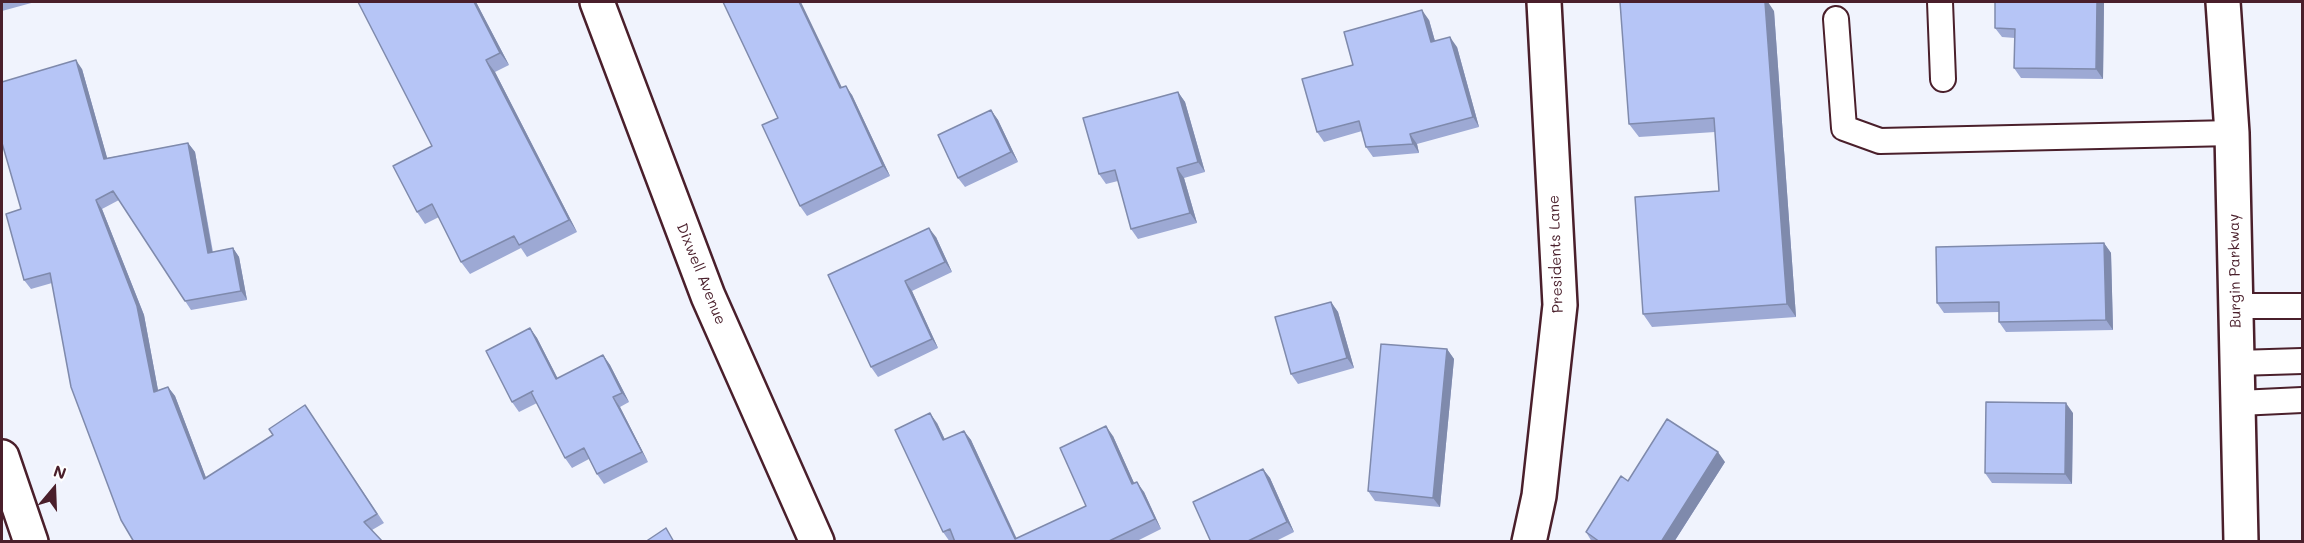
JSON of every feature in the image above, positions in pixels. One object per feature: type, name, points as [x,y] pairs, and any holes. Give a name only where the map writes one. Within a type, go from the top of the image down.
[{"type":"street","name":"Dixwell Avenue","points":[[597,2],[708,296],[817,542]]},
{"type":"street","name":"Presidents Lane","points":[[1529,542],[1539,496],[1560,305],[1544,2]]},
{"type":"street","name":"Burgin Parkway","points":[[2223,2],[2232,133],[2241,542]]},
{"type":"street","points":[[2,457],[31,542]]},
{"type":"lane","points":[[1940,2],[1943,79]]},
{"type":"lane","points":[[1836,19],[1844,128],[1880,141],[2232,133]]},
{"type":"lane","points":[[2237,306],[2302,306]]},
{"type":"lane","points":[[2237,363],[2302,361]]},
{"type":"lane","points":[[2239,403],[2302,400]]},
{"type":"building","points":[[358,2],[474,2],[500,53],[486,60],[569,220],[519,245],[514,236],[461,262],[432,204],[417,212],[393,166],[432,146]]},
{"type":"building","points":[[723,2],[799,2],[840,88],[846,86],[883,166],[800,206],[762,125],[778,118]]},
{"type":"building","points":[[1620,2],[1765,2],[1787,304],[1643,314],[1635,197],[1719,191],[1714,118],[1629,124]]},
{"type":"building","points":[[1995,2],[2097,2],[2096,69],[2014,68],[2015,29],[1995,28]]},
{"type":"building","points":[[1422,10],[1431,42],[1450,37],[1473,117],[1410,134],[1413,144],[1366,147],[1359,121],[1317,132],[1302,79],[1353,65],[1344,32]]},
{"type":"building","points":[[76,60],[104,159],[188,143],[208,253],[233,248],[241,291],[185,301],[113,191],[96,200],[137,306],[154,392],[168,387],[204,479],[273,435],[269,429],[305,405],[377,514],[364,522],[383,542],[134,542],[121,520],[71,387],[50,273],[24,280],[6,214],[21,209],[2,143],[2,82]]},
{"type":"building","points":[[1178,92],[1198,162],[1177,168],[1190,213],[1131,229],[1115,170],[1099,174],[1083,118]]},
{"type":"building","points":[[991,110],[1011,152],[958,178],[938,135]]},
{"type":"building","points":[[929,228],[945,262],[905,281],[932,339],[871,367],[828,275]]},
{"type":"building","points":[[2104,243],[2106,320],[1999,322],[1999,302],[1937,303],[1936,247]]},
{"type":"building","points":[[1331,302],[1347,358],[1291,374],[1275,317]]},
{"type":"building","points":[[530,328],[556,379],[603,355],[622,393],[613,397],[642,452],[597,474],[584,448],[565,458],[531,392],[512,402],[486,351]]},
{"type":"building","points":[[1381,344],[1447,349],[1433,498],[1368,491]]},
{"type":"building","points":[[1986,402],[2066,403],[2065,474],[1985,473]]},
{"type":"building","points":[[930,413],[943,440],[964,431],[1015,539],[1086,506],[1060,448],[1106,426],[1132,484],[1137,482],[1155,519],[1107,542],[955,542],[950,529],[943,532],[895,430]]},
{"type":"building","points":[[1667,419],[1718,452],[1661,542],[1600,542],[1586,532],[1621,476],[1628,481]]},
{"type":"building","points":[[1263,469],[1287,522],[1246,542],[1211,542],[1193,502]]},
{"type":"building","points":[[666,528],[674,542],[645,542]]}]
